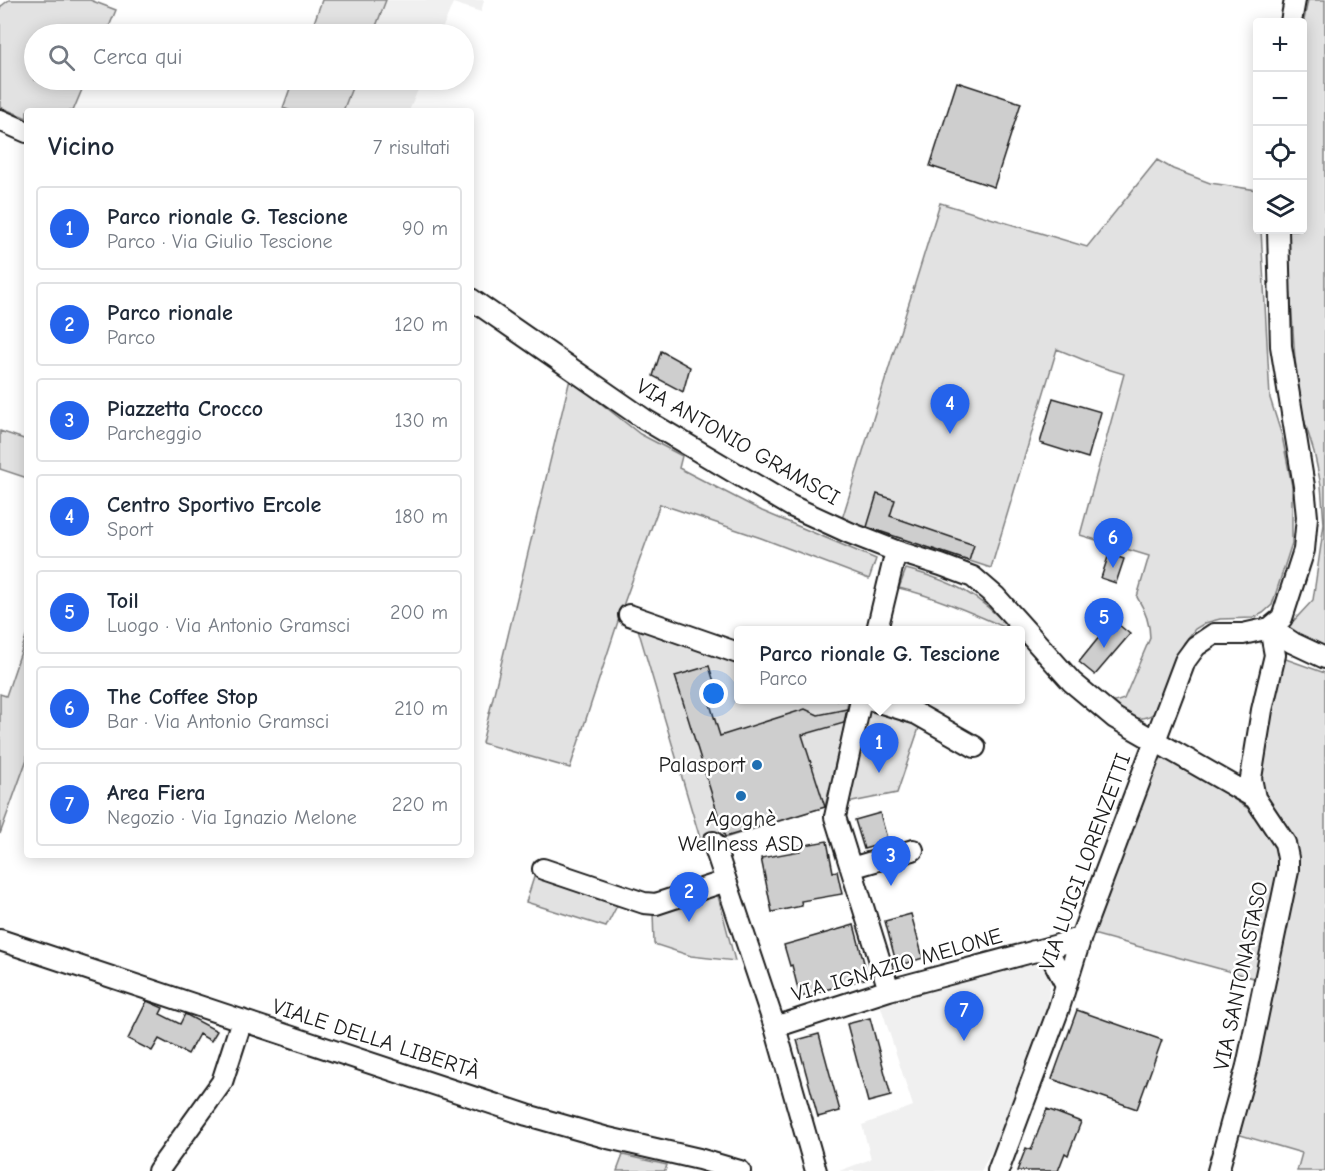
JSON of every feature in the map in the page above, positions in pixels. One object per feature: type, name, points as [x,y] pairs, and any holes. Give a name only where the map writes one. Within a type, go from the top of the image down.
[{"type":"street","points":[[1292,18],[1295,0]]},
{"type":"street","points":[[0,120],[24,131]]},
{"type":"street","points":[[1278,234],[1281,346],[1304,486],[1307,518],[1304,550],[1282,618],[1270,628],[1293,643],[1325,658]]},
{"type":"street","name":"VIA ANTONIO GRAMSCI","points":[[474,301],[644,419],[791,506],[896,551],[973,577],[995,596],[1022,626]]},
{"type":"street","points":[[878,626],[896,551]]},
{"type":"street","points":[[629,615],[734,652]]},
{"type":"street","name":"VIA LUIGI LORENZETTI","points":[[998,1171],[1058,1011],[1081,937],[1185,661],[1196,646],[1214,634],[1243,634],[1270,628]]},
{"type":"street","name":"VIA SANTONASTASO","points":[[1218,1171],[1247,1066],[1288,871],[1285,843],[1255,798],[1251,778],[1262,710],[1275,655],[1270,628]]},
{"type":"street","name":"VIA ANTONIO GRAMSCI","points":[[1025,630],[1072,682],[1115,717],[1155,741]]},
{"type":"street","points":[[860,704],[835,818],[889,990]]},
{"type":"street","points":[[887,704],[917,714],[975,747]]},
{"type":"street","name":"VIA SANTONASTASO","points":[[1155,741],[1255,798]]},
{"type":"street","points":[[713,842],[775,1027],[816,1171]]},
{"type":"street","points":[[851,868],[913,850]]},
{"type":"street","points":[[543,869],[644,903],[656,904],[726,881]]},
{"type":"street","name":"VIA IGNAZIO MELONE","points":[[775,1027],[889,990],[1081,937]]},
{"type":"street","name":"VIALE DELLA LIBERTÀ","points":[[0,940],[527,1115],[608,1138],[675,1162],[740,1171]]},
{"type":"street","name":"VIA IGNAZIO MELONE","points":[[1034,951],[1044,952],[1052,958],[1066,985]]},
{"type":"street","points":[[158,1171],[222,1082],[242,1020]]},
{"type":"street","points":[[799,1171],[807,1159],[808,1143]]},
{"type":"shaded area","points":[[9,0],[90,0],[116,10],[110,24],[24,24],[24,90],[82,90],[74,108],[24,108],[24,117],[0,107],[0,7]]},
{"type":"shaded area","points":[[322,0],[386,0],[377,24],[314,24]]},
{"type":"shaded area","points":[[386,0],[484,0],[481,12],[453,3],[444,24],[377,24]]},
{"type":"shaded area","points":[[1308,0],[1325,0],[1325,648],[1307,642],[1287,628],[1313,600],[1324,524],[1321,485],[1302,413],[1295,359],[1286,234],[1307,234],[1307,18],[1304,18]]},
{"type":"shaded area","points":[[289,90],[351,90],[344,108],[283,108]]},
{"type":"shaded area","points":[[351,90],[418,90],[410,108],[344,108]]},
{"type":"shaded area","points":[[1157,160],[1173,169],[1210,183],[1253,189],[1253,234],[1261,234],[1270,398],[1282,436],[1292,486],[1292,543],[1272,605],[1253,618],[1220,619],[1205,623],[1195,629],[1184,643],[1157,710],[1145,718],[1135,719],[1112,703],[1124,699],[1150,638],[1146,616],[1137,597],[1149,556],[1080,535],[1124,374],[1057,349],[991,568],[842,519],[940,203],[1087,247]]},
{"type":"shaded area","points":[[570,379],[640,434],[682,456],[679,468],[762,511],[876,559],[869,579],[761,538],[660,504],[624,603],[570,768],[482,743]]},
{"type":"shaded area","points":[[0,431],[24,439],[24,477],[0,469]]},
{"type":"shaded area","points":[[906,569],[937,579],[964,590],[976,598],[1007,626],[1002,626],[941,601],[899,588]]},
{"type":"shaded area","name":"Palasport","points":[[638,629],[734,661],[734,704],[847,704],[825,807],[702,845]]},
{"type":"shaded area","points":[[24,643],[24,767],[0,834],[0,694],[6,696]]},
{"type":"shaded area","points":[[1283,658],[1325,673],[1325,1171],[1297,1171],[1302,1153],[1237,1134],[1295,844],[1261,789],[1264,737]]},
{"type":"shaded area","points":[[868,707],[920,725],[897,793],[847,803]]},
{"type":"shaded area","points":[[1159,750],[1252,811],[1279,852],[1281,869],[1257,979],[1089,933]]},
{"type":"shaded area","points":[[536,871],[620,900],[606,927],[526,902]]},
{"type":"shaded area","points":[[717,892],[735,961],[691,956],[654,944],[653,911]]},
{"type":"shaded area","points":[[1038,958],[1047,963],[1050,973],[1047,1007],[1025,1075],[998,1139],[981,1171],[839,1171],[871,1159],[862,1125],[913,1106],[880,1004]]},
{"type":"shaded area","points":[[623,1155],[667,1165],[665,1171],[617,1171]]},
{"type":"building","points":[[957,82],[1021,103],[994,187],[930,166]]},
{"type":"building","points":[[661,351],[690,367],[683,392],[653,376]]},
{"type":"building","points":[[1053,398],[1101,412],[1088,458],[1040,443]]},
{"type":"building","points":[[877,494],[895,500],[890,516],[974,545],[969,561],[867,527]]},
{"type":"building","points":[[1109,554],[1124,559],[1116,583],[1101,578]]},
{"type":"building","points":[[1113,620],[1130,634],[1095,675],[1079,662]]},
{"type":"building","points":[[709,666],[715,685],[705,688],[720,736],[805,709],[818,715],[847,709],[844,723],[802,735],[825,807],[725,837],[675,676]]},
{"type":"building","points":[[880,813],[888,842],[864,849],[855,820]]},
{"type":"building","points":[[827,841],[833,872],[837,871],[842,894],[801,901],[802,906],[772,912],[761,858],[800,851],[799,846]]},
{"type":"building","points":[[911,914],[923,958],[897,966],[885,921]]},
{"type":"building","points":[[854,925],[868,978],[800,997],[784,945]]},
{"type":"building","points":[[147,1001],[163,1008],[160,1014],[180,1024],[185,1014],[217,1031],[211,1041],[199,1034],[188,1054],[159,1039],[152,1051],[128,1039]]},
{"type":"building","points":[[1077,1010],[1162,1040],[1137,1109],[1052,1079]]},
{"type":"building","points":[[870,1018],[891,1096],[868,1102],[847,1024]]},
{"type":"building","points":[[819,1034],[840,1111],[818,1117],[797,1040]]},
{"type":"building","points":[[1047,1109],[1081,1122],[1068,1155],[1065,1153],[1058,1171],[1017,1171],[1026,1148],[1031,1150]]},
{"type":"place","name":"Centro Sportivo Ercole","points":[[950,434]]},
{"type":"place","name":"The Coffee Stop","points":[[1113,568]]},
{"type":"place","name":"Toil","points":[[1104,648]]},
{"type":"place","name":"Palasport","points":[[757,765]]},
{"type":"place","name":"Parco rionale G. Tescione","points":[[879,773]]},
{"type":"place","name":"Agoghè Wellness ASD","points":[[741,796]]},
{"type":"place","name":"Piazzetta Crocco","points":[[891,886]]},
{"type":"place","name":"Parco rionale","points":[[689,922]]},
{"type":"place","name":"Area Fiera","points":[[964,1041]]}]
